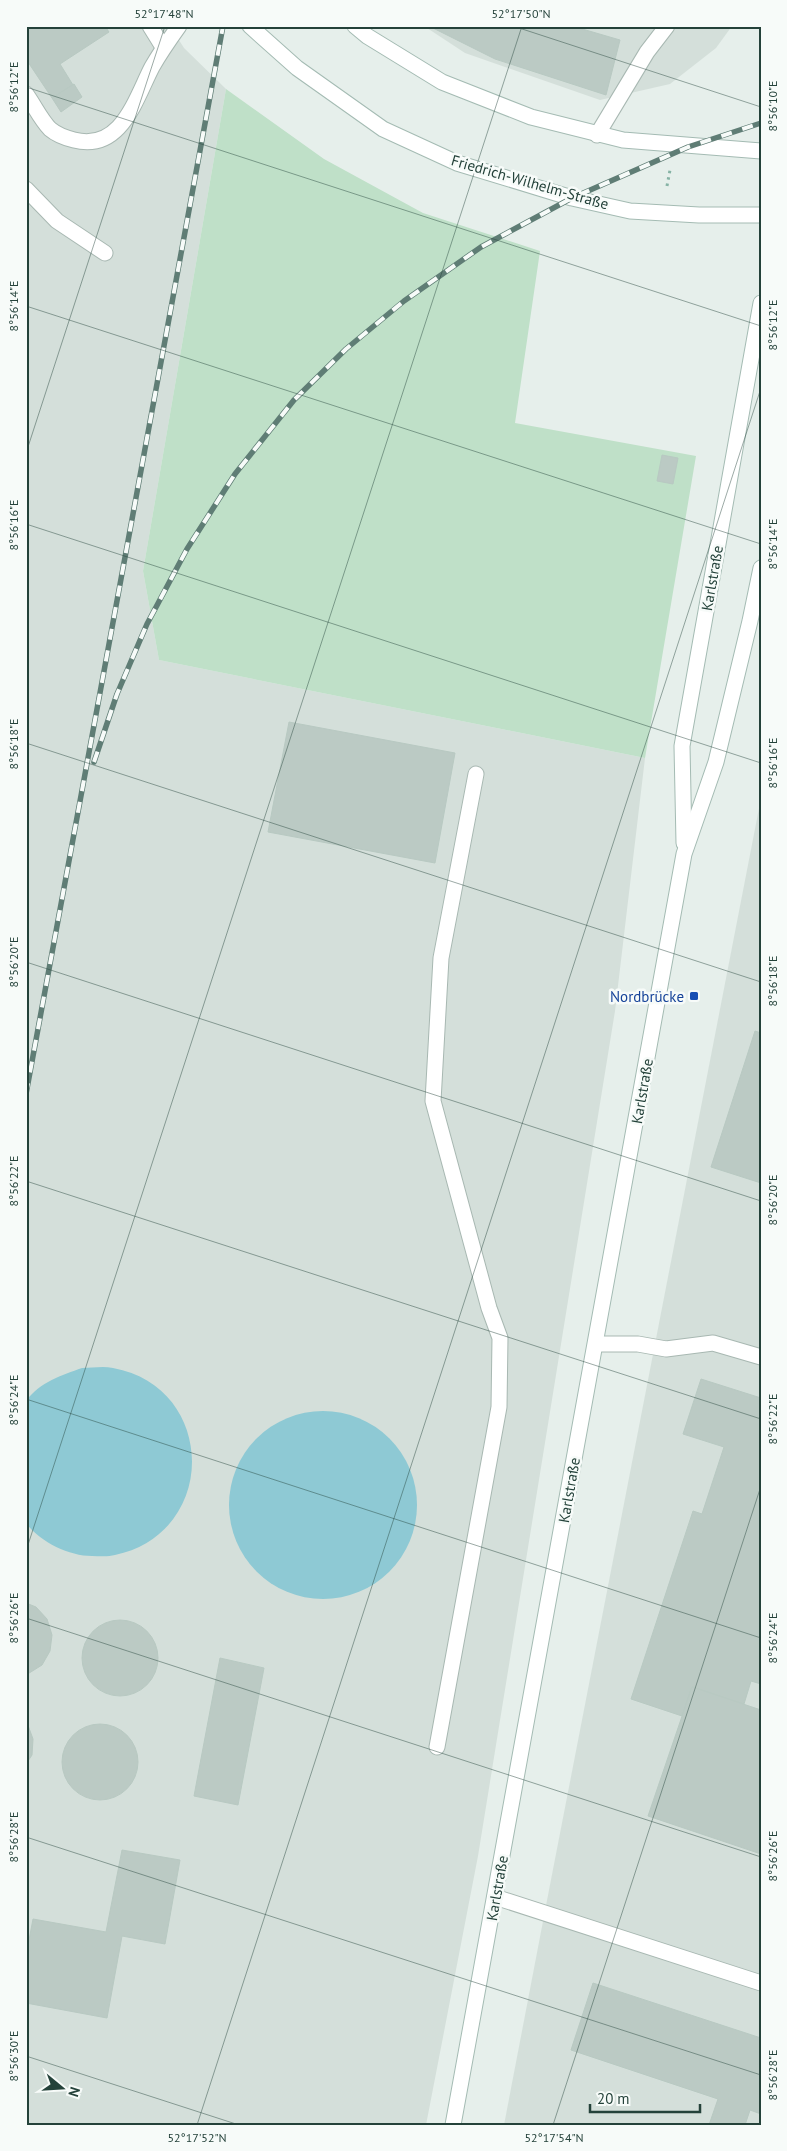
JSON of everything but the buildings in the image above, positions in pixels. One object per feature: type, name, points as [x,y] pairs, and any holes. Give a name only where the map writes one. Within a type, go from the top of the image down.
[{"type":"street","points":[[150,26],[164,47]]},
{"type":"street","points":[[26,94],[50,129],[64,137],[82,142],[99,141],[113,134],[124,123],[164,47],[179,26]]},
{"type":"street","name":"Friedrich-Wilhelm-Straße","points":[[250,26],[297,68],[383,129],[457,163],[572,198],[630,210],[699,215],[761,215]]},
{"type":"street","points":[[355,26],[367,36],[442,82],[531,117],[623,140],[676,146],[761,151]]},
{"type":"street","points":[[597,135],[660,30]]},
{"type":"street","points":[[26,189],[57,221],[105,253]]},
{"type":"street","name":"Karlstraße","points":[[684,854],[682,746],[761,303]]},
{"type":"street","name":"Karlstraße","points":[[453,2125],[684,854],[716,762],[761,568]]},
{"type":"street","points":[[437,1748],[499,1407],[500,1338],[489,1308],[433,1102],[441,958],[476,774]]},
{"type":"street","points":[[596,1344],[638,1344],[666,1349],[713,1343],[761,1357]]},
{"type":"street","points":[[495,1897],[761,1983]]},
{"type":"path","points":[[661,213],[676,146]]},
{"type":"shaded area","points":[[26,26],[170,26],[184,48],[226,89],[143,571],[159,660],[645,758],[615,1011],[478,1856],[426,2125],[26,2125]]},
{"type":"shaded area","points":[[424,26],[732,26],[716,48],[670,84],[600,100],[465,53]]},
{"type":"shaded area","points":[[761,798],[761,2125],[504,2125],[549,1890]]},
{"type":"green space","points":[[226,89],[324,159],[423,213],[540,251],[515,423],[696,456],[645,758],[159,660],[143,571]]},
{"type":"water","points":[[82,1368],[113,1368],[147,1381],[172,1402],[187,1430],[192,1460],[187,1491],[173,1519],[149,1541],[112,1556],[83,1555],[65,1551],[47,1542],[26,1523],[26,1401],[45,1384]]},
{"type":"water","points":[[332,1411],[359,1418],[390,1438],[410,1469],[416,1487],[416,1523],[410,1541],[390,1572],[359,1592],[341,1598],[314,1599],[305,1598],[279,1588],[263,1578],[250,1565],[236,1541],[230,1523],[229,1496],[230,1487],[240,1461],[250,1445],[263,1432],[287,1418],[305,1412]]},
{"type":"railway","points":[[26,1094],[223,26]]},
{"type":"railway","points":[[94,762],[117,694],[147,624],[187,549],[235,474],[294,400],[346,349],[404,301],[481,247],[572,198],[688,147],[761,123]]},
{"type":"place","name":"Nordbrücke","points":[[694,996]]}]
